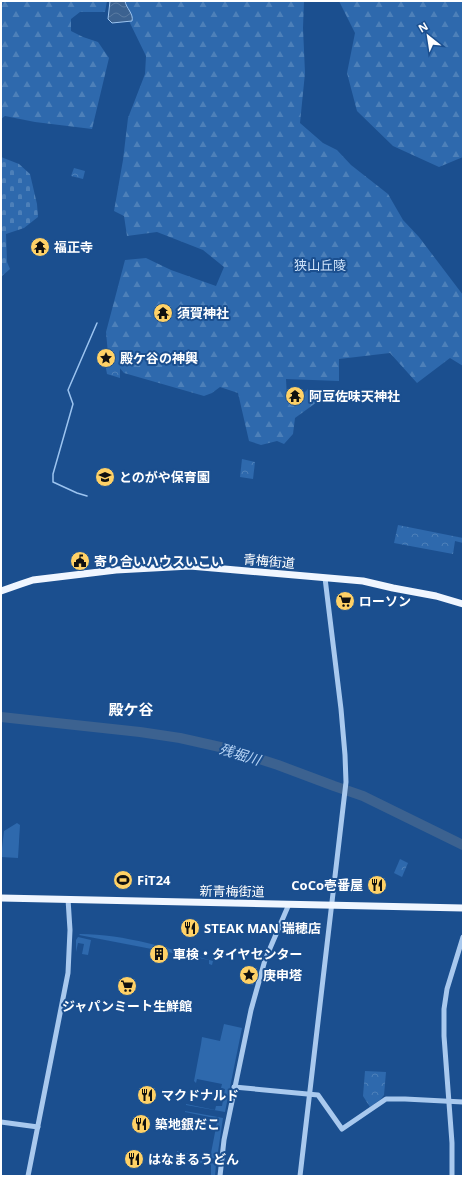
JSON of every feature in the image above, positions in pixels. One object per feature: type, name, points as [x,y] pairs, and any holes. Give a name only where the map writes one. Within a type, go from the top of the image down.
[{"type":"main road","name":"青梅街道","points":[[1,591],[33,580],[116,570],[187,566],[370,582],[436,596],[463,604]]},
{"type":"main road","name":"新青梅街道","points":[[1,898],[463,908]]},
{"type":"street","points":[[300,1176],[346,782],[341,709],[325,578]]},
{"type":"street","points":[[28,1176],[68,973],[70,930],[68,899]]},
{"type":"street","points":[[220,1176],[224,1140],[247,1027],[265,960],[289,904]]},
{"type":"street","points":[[452,1176],[452,1143],[444,1036],[444,1009],[447,988],[463,937]]},
{"type":"street","points":[[234,1087],[318,1095],[342,1129],[386,1099],[463,1102]]},
{"type":"street","points":[[1,1122],[38,1127]]},
{"type":"green space","points":[[1,1],[107,1],[105,12],[80,12],[71,19],[71,31],[98,42],[109,58],[92,129],[35,122],[5,116],[1,119]]},
{"type":"green space","name":"狭山丘陵","points":[[124,1],[304,1],[303,28],[305,73],[300,123],[323,143],[337,150],[351,165],[388,194],[403,220],[419,237],[463,295],[463,366],[450,358],[417,383],[390,353],[339,359],[339,381],[286,379],[287,398],[299,398],[308,389],[317,402],[295,418],[293,434],[284,444],[277,441],[261,445],[249,441],[238,393],[220,387],[212,393],[204,396],[124,373],[108,354],[106,332],[125,260],[146,258],[171,270],[216,286],[224,267],[203,250],[157,232],[127,236],[124,216],[114,211],[123,160],[128,118],[145,74],[146,56],[129,21]]},
{"type":"green space","points":[[339,1],[463,1],[463,157],[439,167],[393,146],[357,111],[347,73],[355,33]]},
{"type":"green space","points":[[1,157],[19,164],[30,174],[37,204],[38,217],[24,228],[6,234],[7,262],[10,269],[2,276],[1,276]]},
{"type":"green space","points":[[74,168],[85,171],[83,179],[71,176]]},
{"type":"green space","points":[[116,360],[120,364],[120,378],[107,374],[105,363]]},
{"type":"green space","points":[[242,459],[255,462],[253,479],[240,477]]},
{"type":"green space","points":[[398,525],[463,538],[463,543],[455,541],[453,554],[394,543]]},
{"type":"green space","points":[[17,823],[20,825],[18,858],[1,857],[4,831]]},
{"type":"green space","points":[[400,859],[408,863],[402,877],[394,873]]},
{"type":"green space","points":[[79,935],[131,939],[213,961],[212,965],[209,964],[209,960]]},
{"type":"green space","points":[[78,937],[91,940],[88,955],[82,954],[84,944],[78,943],[76,952],[76,940]]},
{"type":"green space","points":[[246,970],[255,973],[256,975],[253,985],[242,983]]},
{"type":"green space","points":[[224,1024],[242,1028],[225,1112],[186,1105],[215,1110],[216,1106],[222,1106],[225,1089],[221,1088],[222,1084],[197,1079],[196,1083],[194,1081],[202,1037],[220,1041]]},
{"type":"green space","points":[[365,1071],[386,1072],[384,1095],[370,1107],[363,1096]]},
{"type":"green space","points":[[185,1111],[223,1118],[217,1159],[177,1152],[206,1157],[207,1153],[211,1153],[217,1122],[213,1122],[214,1118]]},
{"type":"green space","points":[[176,1156],[216,1164],[215,1176],[211,1176],[211,1165],[176,1158]]},
{"type":"water","points":[[110,1],[125,1],[132,16],[132,21],[112,23],[108,19]]},
{"type":"waterway","points":[[87,496],[53,482],[53,474],[73,404],[68,390],[97,323]]},
{"type":"waterway","name":"残堀川","points":[[1,717],[140,732],[180,738],[229,749],[363,796],[463,845]]},
{"type":"place","name":"福正寺","points":[[40,247]]},
{"type":"place","name":"須賀神社","points":[[163,313]]},
{"type":"place","name":"殿ケ谷の神輿","points":[[106,358]]},
{"type":"place","name":"阿豆佐味天神社","points":[[295,396]]},
{"type":"place","name":"とのがや保育園","points":[[105,477]]},
{"type":"place","name":"寄り合いハウスいこい","points":[[80,561]]},
{"type":"place","name":"ローソン","points":[[345,601]]},
{"type":"place","name":"FiT24","points":[[123,880]]},
{"type":"place","name":"CoCo壱番屋","points":[[377,885]]},
{"type":"place","name":"STEAK MAN 瑞穂店","points":[[190,928]]},
{"type":"place","name":"車検・タイヤセンター","points":[[159,954]]},
{"type":"place","name":"庚申塔","points":[[249,975]]},
{"type":"place","name":"ジャパンミート生鮮館","points":[[127,986]]},
{"type":"place","name":"マクドナルド","points":[[147,1095]]},
{"type":"place","name":"築地銀だこ","points":[[141,1124]]},
{"type":"place","name":"はなまるうどん","points":[[134,1159]]},
{"type":"district","name":"殿ケ谷","points":[[131,709]]}]
